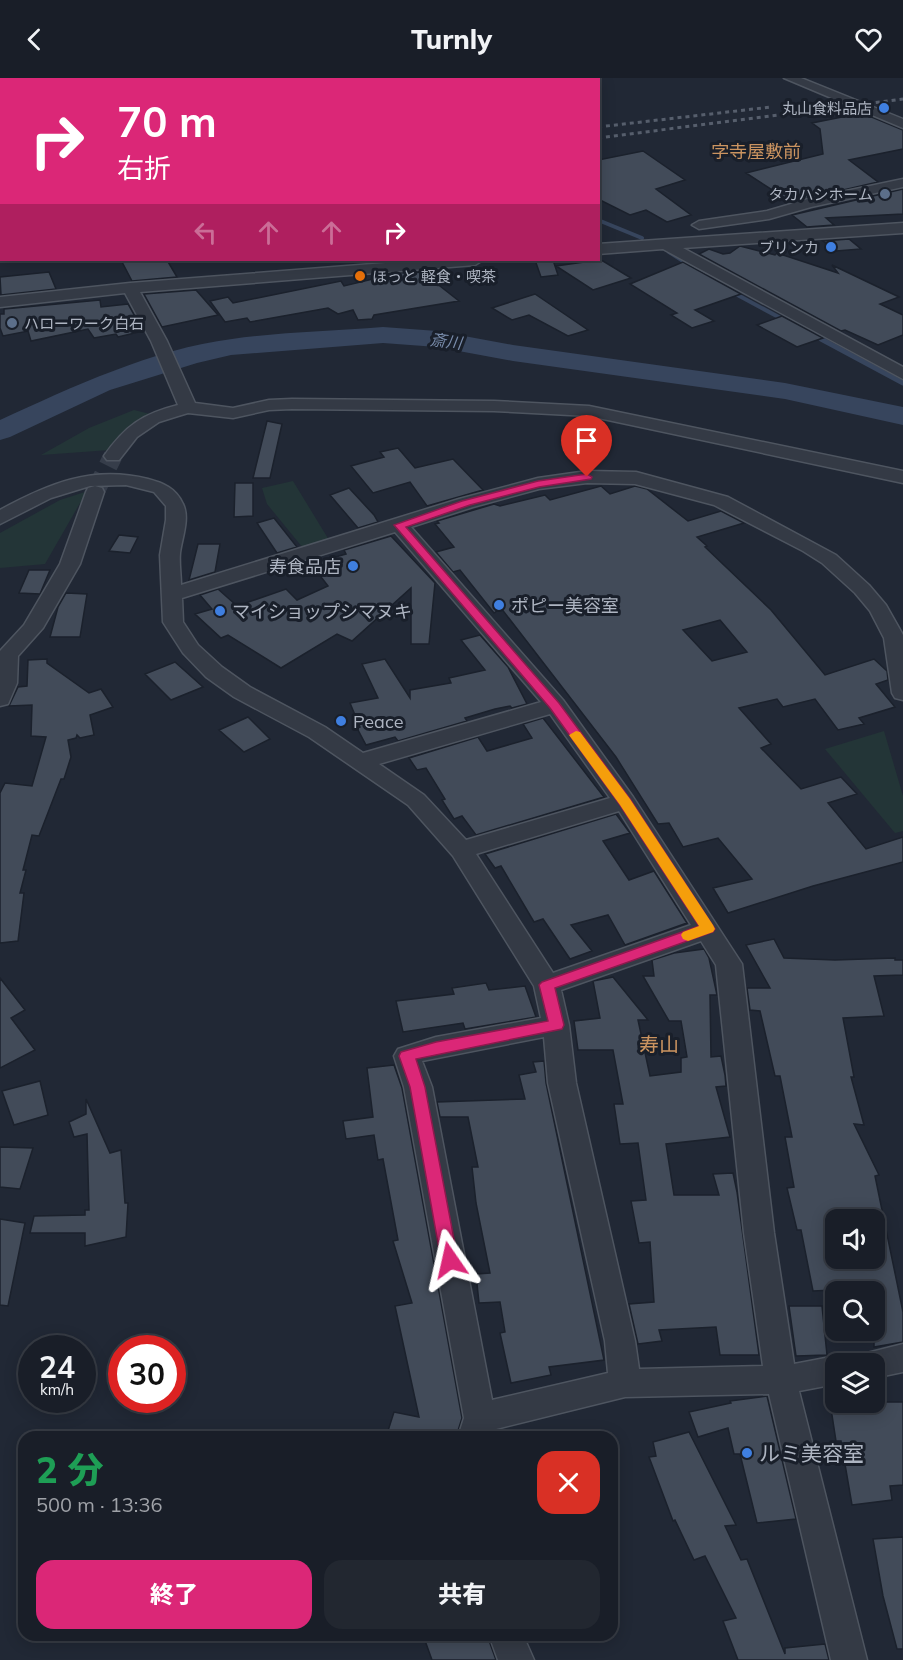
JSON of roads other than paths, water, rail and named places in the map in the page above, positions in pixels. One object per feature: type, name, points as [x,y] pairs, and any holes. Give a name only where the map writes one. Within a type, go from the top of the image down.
[{"type":"street","points":[[790,78],[903,124]]},
{"type":"street","points":[[699,225],[769,215],[808,202],[903,183]]},
{"type":"street","points":[[769,215],[784,235]]},
{"type":"street","points":[[600,249],[903,228]]},
{"type":"street","points":[[665,244],[903,374]]},
{"type":"street","points":[[0,302],[130,288],[463,261]]},
{"type":"street","points":[[130,288],[159,341],[186,400]]},
{"type":"street","points":[[113,456],[131,433],[186,400],[233,413],[269,405],[388,404],[589,411],[903,477]]},
{"type":"street","points":[[170,596],[466,503],[538,484],[587,477],[636,478],[721,501],[829,559],[862,589],[879,609],[894,638],[903,693]]},
{"type":"street","points":[[0,518],[44,494],[88,480],[126,479],[161,488],[175,505],[176,520],[170,555],[170,596],[173,622],[190,649],[214,672],[242,692],[317,732],[416,800],[461,850],[547,985],[556,1025],[562,1083],[620,1341],[625,1383]]},
{"type":"street","points":[[0,699],[6,683],[8,655],[33,627],[70,564],[94,492]]},
{"type":"street","points":[[399,525],[555,705],[625,802],[729,964],[759,1233],[781,1380],[849,1660]]},
{"type":"street","points":[[362,761],[555,705]]},
{"type":"street","points":[[461,850],[625,802]]},
{"type":"street","points":[[547,985],[708,929]]},
{"type":"street","points":[[556,1025],[436,1047],[407,1056],[418,1087],[477,1427],[625,1383],[781,1380],[825,1372]]},
{"type":"street","points":[[885,1362],[903,1358]]},
{"type":"street","points":[[508,1641],[516,1660]]},
{"type":"waterway","points":[[600,221],[642,238]]},
{"type":"waterway","points":[[669,252],[705,275]]},
{"type":"waterway","points":[[732,292],[786,321]]},
{"type":"waterway","name":"斎川","points":[[0,431],[100,384],[190,356],[231,347],[383,335],[437,339],[513,353],[785,391],[903,416]]},
{"type":"waterway","points":[[814,335],[824,340]]},
{"type":"waterway","points":[[821,339],[903,383]]},
{"type":"tunnel","points":[[95,492],[113,456]]},
{"type":"railway","points":[[600,138],[903,99]]},
{"type":"railway","points":[[600,127],[771,107]]},
{"type":"place","name":"丸山食料品店","points":[[884,108]]},
{"type":"place","name":"タカハシホーム","points":[[885,194]]},
{"type":"place","name":"ブリンカ","points":[[831,247]]},
{"type":"place","name":"ほっと 軽食・喫茶","points":[[360,276]]},
{"type":"place","name":"ハローワーク白石","points":[[12,323]]},
{"type":"place","name":"寿食品店","points":[[353,566]]},
{"type":"place","name":"ポピー美容室","points":[[499,605]]},
{"type":"place","name":"マイショップシマヌキ","points":[[220,611]]},
{"type":"place","name":"Peace","points":[[341,721]]},
{"type":"place","name":"ルミ美容室","points":[[747,1453]]},
{"type":"district","name":"字寺屋敷前","points":[[756,151]]},
{"type":"district","name":"寿山","points":[[659,1044]]}]
